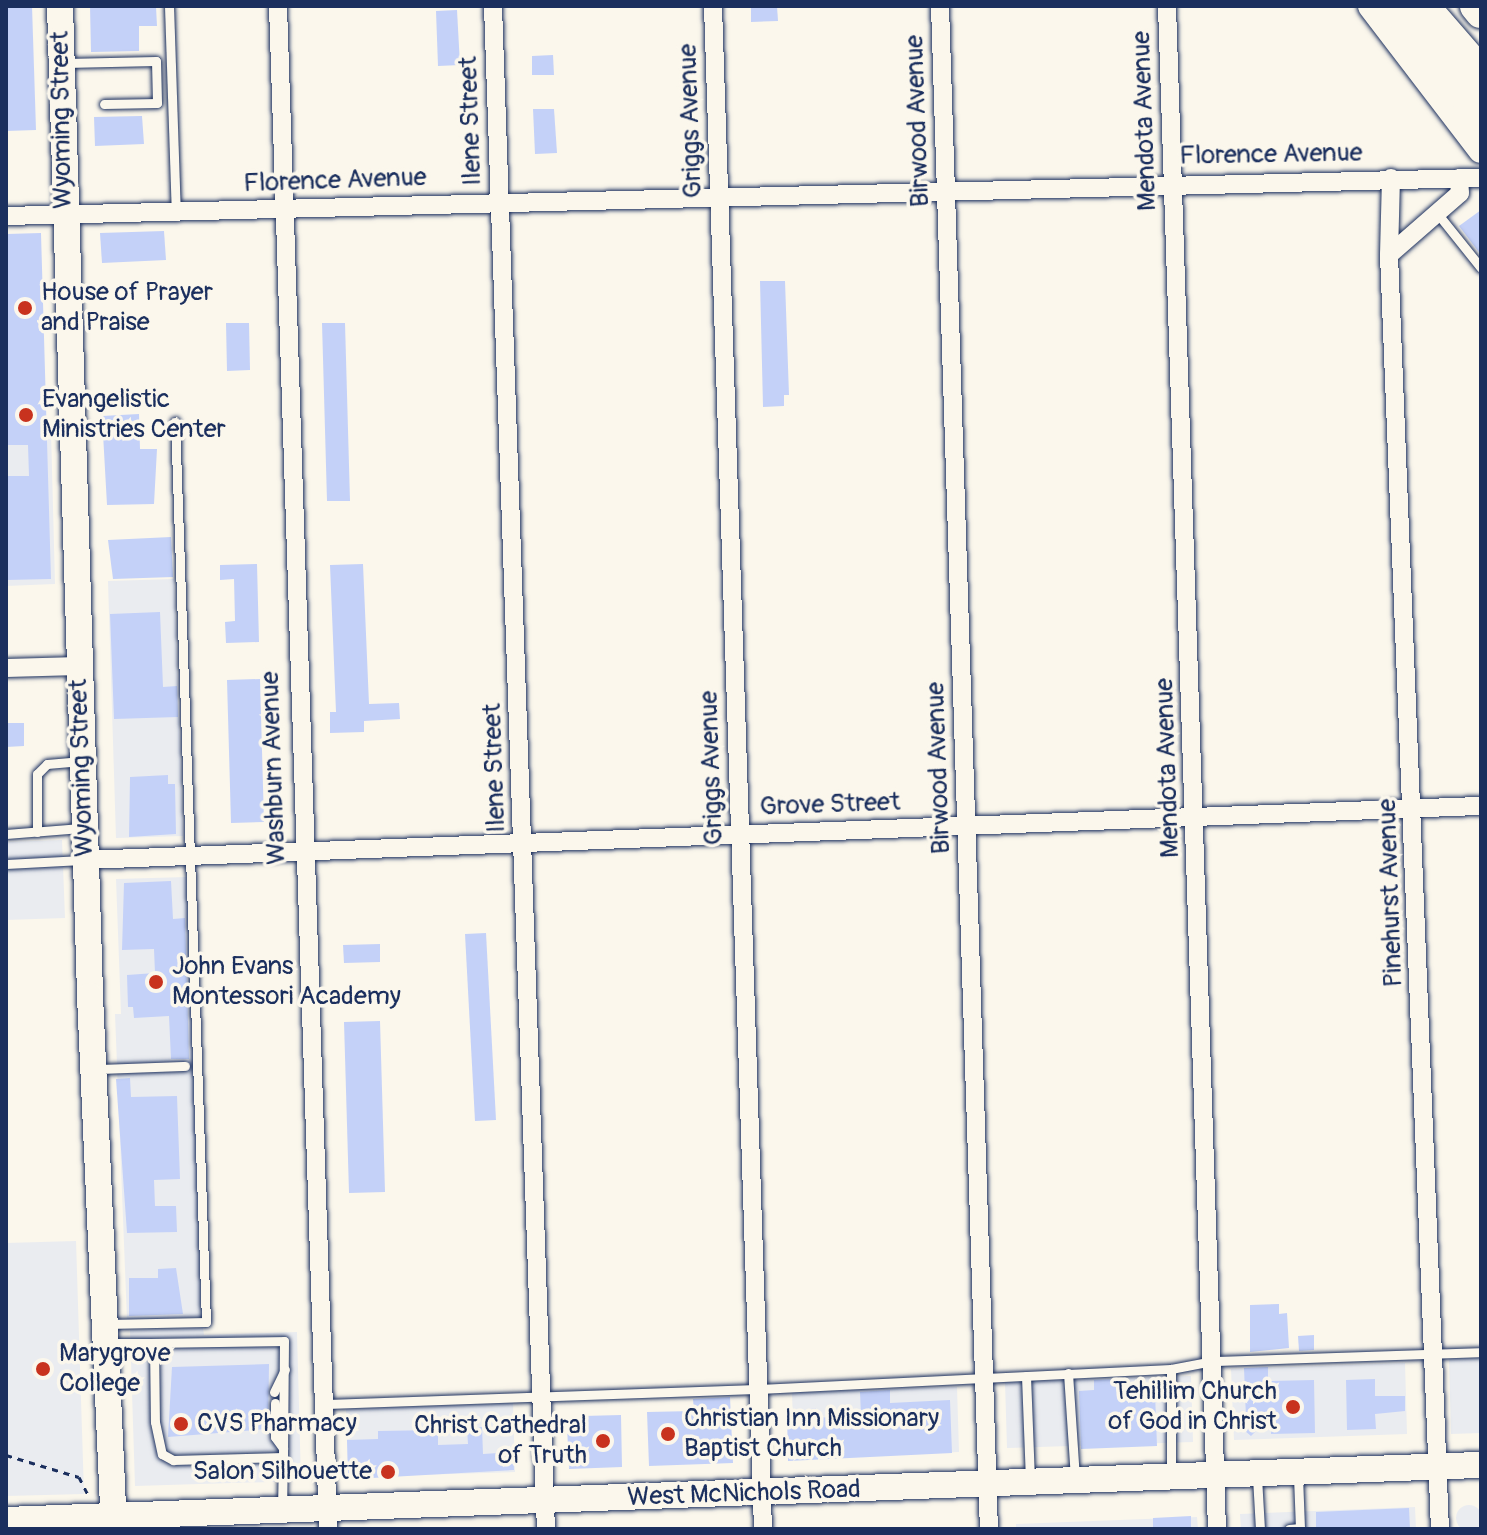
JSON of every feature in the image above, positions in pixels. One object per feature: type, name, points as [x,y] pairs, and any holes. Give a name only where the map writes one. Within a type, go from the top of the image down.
[{"type":"highway","points":[[1395,6],[1481,116]]},
{"type":"highway","points":[[1423,6],[1481,73]]},
{"type":"highway","points":[[1476,6],[1481,12]]},
{"type":"main road","name":"Wyoming Street","points":[[60,6],[85,860],[114,1523]]},
{"type":"main road","points":[[1371,6],[1481,150]]},
{"type":"main road","name":"West McNichols Road","points":[[6,1520],[56,1524],[206,1522],[282,1511],[328,1519],[545,1502],[1481,1465]]},
{"type":"street","name":"Washburn Avenue","points":[[278,6],[303,854],[328,1519]]},
{"type":"street","name":"Ilene Street","points":[[493,6],[546,1529]]},
{"type":"street","name":"Griggs Avenue","points":[[713,6],[763,1529]]},
{"type":"street","name":"Birwood Avenue","points":[[940,6],[989,1529]]},
{"type":"street","name":"Mendota Avenue","points":[[1167,6],[1217,1529]]},
{"type":"street","name":"Pinehurst Avenue","points":[[1391,178],[1389,255],[1414,809],[1440,1529]]},
{"type":"street","points":[[1389,255],[1460,193],[1459,178]]},
{"type":"street","name":"Florence Avenue","points":[[6,216],[1173,183],[1481,178]]},
{"type":"street","points":[[6,668],[79,666]]},
{"type":"street","name":"Grove Street","points":[[85,860],[303,854],[1481,806]]},
{"type":"lane","points":[[169,6],[176,212]]},
{"type":"lane","points":[[61,63],[156,61],[157,103],[104,104]]},
{"type":"lane","points":[[1437,213],[1481,268]]},
{"type":"lane","points":[[105,1334],[206,1322],[175,422]]},
{"type":"lane","points":[[37,832],[37,774],[55,762],[82,761]]},
{"type":"lane","points":[[6,834],[84,827]]},
{"type":"lane","points":[[6,864],[85,860]]},
{"type":"lane","points":[[93,1069],[185,1066]]},
{"type":"lane","points":[[105,1334],[154,1343],[284,1341],[282,1511]]},
{"type":"lane","points":[[154,1343],[155,1422],[162,1454],[173,1460],[283,1453]]},
{"type":"lane","points":[[324,1404],[759,1389],[1171,1369],[1213,1361],[1481,1352]]},
{"type":"lane","points":[[274,1392],[285,1369]]},
{"type":"lane","points":[[1171,1369],[1171,1477]]},
{"type":"lane","points":[[1068,1373],[1075,1481]]},
{"type":"lane","points":[[1026,1376],[1030,1483]]},
{"type":"lane","points":[[275,1403],[275,1437],[283,1453]]},
{"type":"lane","points":[[1289,1529],[1300,1528],[1298,1472]]},
{"type":"lane","points":[[1257,1474],[1260,1529]]},
{"type":"path","points":[[6,1455],[79,1477],[90,1499]]},
{"type":"shaded area","points":[[51,431],[55,584],[6,586],[6,432]]},
{"type":"shaded area","points":[[174,579],[183,836],[116,838],[108,581]]},
{"type":"shaded area","points":[[62,840],[65,918],[6,920],[6,842]]},
{"type":"shaded area","points":[[187,877],[202,1317],[127,1320],[115,1014],[121,1014],[116,879]]},
{"type":"shaded area","name":"Marygrove College","points":[[76,1241],[84,1494],[6,1496],[6,1243]]},
{"type":"shaded area","points":[[203,1328],[204,1335],[297,1332],[301,1481],[135,1486],[130,1330]]},
{"type":"shaded area","points":[[1481,1358],[1481,1433],[1451,1434],[1449,1359]]},
{"type":"shaded area","points":[[1405,1363],[1407,1434],[1234,1440],[1231,1369]]},
{"type":"shaded area","points":[[1191,1376],[1193,1442],[1007,1448],[1005,1382]]},
{"type":"shaded area","points":[[957,1387],[959,1452],[794,1458],[792,1392]]},
{"type":"shaded area","points":[[513,1403],[515,1472],[348,1477],[346,1409]]},
{"type":"shaded area","points":[[1469,1505],[1478,1509],[1482,1518],[1478,1527],[1469,1531],[1460,1527],[1456,1518],[1460,1509]]},
{"type":"shaded area","points":[[1415,1507],[1416,1529],[1241,1529],[1240,1514]]},
{"type":"shaded area","points":[[1197,1517],[1198,1529],[1016,1529],[1016,1524]]},
{"type":"building","points":[[6,6],[32,6],[36,130],[6,131]]},
{"type":"building","points":[[90,6],[156,6],[157,26],[139,26],[139,51],[91,52]]},
{"type":"building","points":[[751,6],[777,6],[778,21],[751,22]]},
{"type":"building","points":[[457,10],[460,65],[438,66],[436,11]]},
{"type":"building","points":[[553,55],[554,75],[532,75],[532,56]]},
{"type":"building","points":[[533,109],[554,109],[557,153],[535,154]]},
{"type":"building","points":[[142,116],[144,144],[95,146],[94,117]]},
{"type":"building","points":[[1481,210],[1481,255],[1459,226]]},
{"type":"building","points":[[164,231],[166,260],[102,263],[100,233]]},
{"type":"building","points":[[41,233],[51,579],[6,580],[6,476],[29,476],[28,445],[6,445],[6,234]]},
{"type":"building","points":[[760,281],[785,281],[789,395],[784,395],[784,406],[763,407]]},
{"type":"building","points":[[226,323],[249,323],[250,370],[227,371]]},
{"type":"building","points":[[322,323],[345,323],[350,501],[327,501]]},
{"type":"building","points":[[139,414],[140,449],[157,449],[154,504],[107,505],[102,416]]},
{"type":"building","points":[[171,537],[173,577],[113,579],[108,540]]},
{"type":"building","points":[[257,564],[259,642],[226,643],[225,622],[235,621],[234,579],[220,580],[220,565]]},
{"type":"building","points":[[363,564],[369,704],[399,703],[400,719],[364,721],[364,732],[330,733],[330,712],[336,712],[330,565]]},
{"type":"building","points":[[160,612],[163,687],[177,686],[178,717],[114,719],[110,614]]},
{"type":"building","points":[[260,679],[264,822],[231,823],[227,680]]},
{"type":"building","points":[[6,723],[24,723],[24,746],[6,747]]},
{"type":"building","points":[[168,775],[168,784],[175,784],[176,834],[129,837],[130,777]]},
{"type":"building","points":[[171,881],[173,919],[185,918],[189,1059],[171,1059],[169,1016],[134,1018],[133,1007],[128,1007],[127,975],[155,973],[154,949],[122,950],[124,883]]},
{"type":"building","points":[[486,933],[496,1120],[475,1121],[465,934]]},
{"type":"building","points":[[380,944],[380,962],[344,963],[343,945]]},
{"type":"building","points":[[380,1021],[385,1192],[349,1193],[344,1022]]},
{"type":"building","points":[[130,1078],[131,1097],[177,1096],[180,1179],[154,1180],[155,1206],[176,1206],[177,1232],[127,1233],[116,1079]]},
{"type":"building","points":[[176,1268],[183,1314],[129,1316],[129,1278],[158,1278],[158,1269]]},
{"type":"building","points":[[1279,1304],[1279,1314],[1287,1313],[1289,1348],[1250,1352],[1250,1305]]},
{"type":"building","points":[[1314,1335],[1314,1350],[1299,1351],[1298,1336]]},
{"type":"building","name":"CVS Pharmacy","points":[[269,1364],[268,1429],[168,1437],[172,1367]]},
{"type":"building","name":"Tehillim Church of God in Christ","points":[[1268,1367],[1268,1381],[1314,1380],[1315,1433],[1271,1434],[1271,1416],[1251,1436],[1239,1426],[1246,1418],[1244,1368]]},
{"type":"building","points":[[1124,1379],[1124,1394],[1155,1393],[1157,1446],[1081,1449],[1079,1391],[1094,1390],[1094,1380]]},
{"type":"building","points":[[1375,1379],[1375,1396],[1405,1396],[1405,1411],[1375,1414],[1376,1429],[1347,1430],[1346,1380]]},
{"type":"building","points":[[890,1390],[890,1403],[950,1400],[952,1453],[788,1461],[787,1414],[816,1408],[816,1418],[861,1415],[860,1392]]},
{"type":"building","points":[[730,1397],[733,1463],[649,1466],[647,1412],[694,1411],[693,1399]]},
{"type":"building","name":"Christ Cathedral of Truth","points":[[621,1415],[622,1467],[569,1469],[567,1426],[583,1425],[583,1416]]},
{"type":"building","points":[[482,1427],[483,1454],[513,1452],[514,1470],[354,1479],[348,1473],[347,1440],[378,1439],[378,1431],[438,1430],[438,1445],[468,1444],[467,1428]]},
{"type":"building","points":[[1409,1508],[1410,1529],[1316,1529],[1316,1512]]},
{"type":"building","points":[[1191,1516],[1191,1529],[1153,1529],[1153,1518]]},
{"type":"place","name":"House of Prayer and Praise","points":[[25,308]]},
{"type":"place","name":"Evangelistic Ministries Center","points":[[26,415]]},
{"type":"place","name":"John Evans Montessori Academy","points":[[156,982]]},
{"type":"place","name":"Marygrove College","points":[[43,1369]]},
{"type":"place","name":"Tehillim Church of God in Christ","points":[[1293,1407]]},
{"type":"place","name":"CVS Pharmacy","points":[[181,1424]]},
{"type":"place","name":"Christian Inn Missionary Baptist Church","points":[[668,1434]]},
{"type":"place","name":"Christ Cathedral of Truth","points":[[603,1441]]},
{"type":"place","name":"Salon Silhouette","points":[[388,1472]]}]
